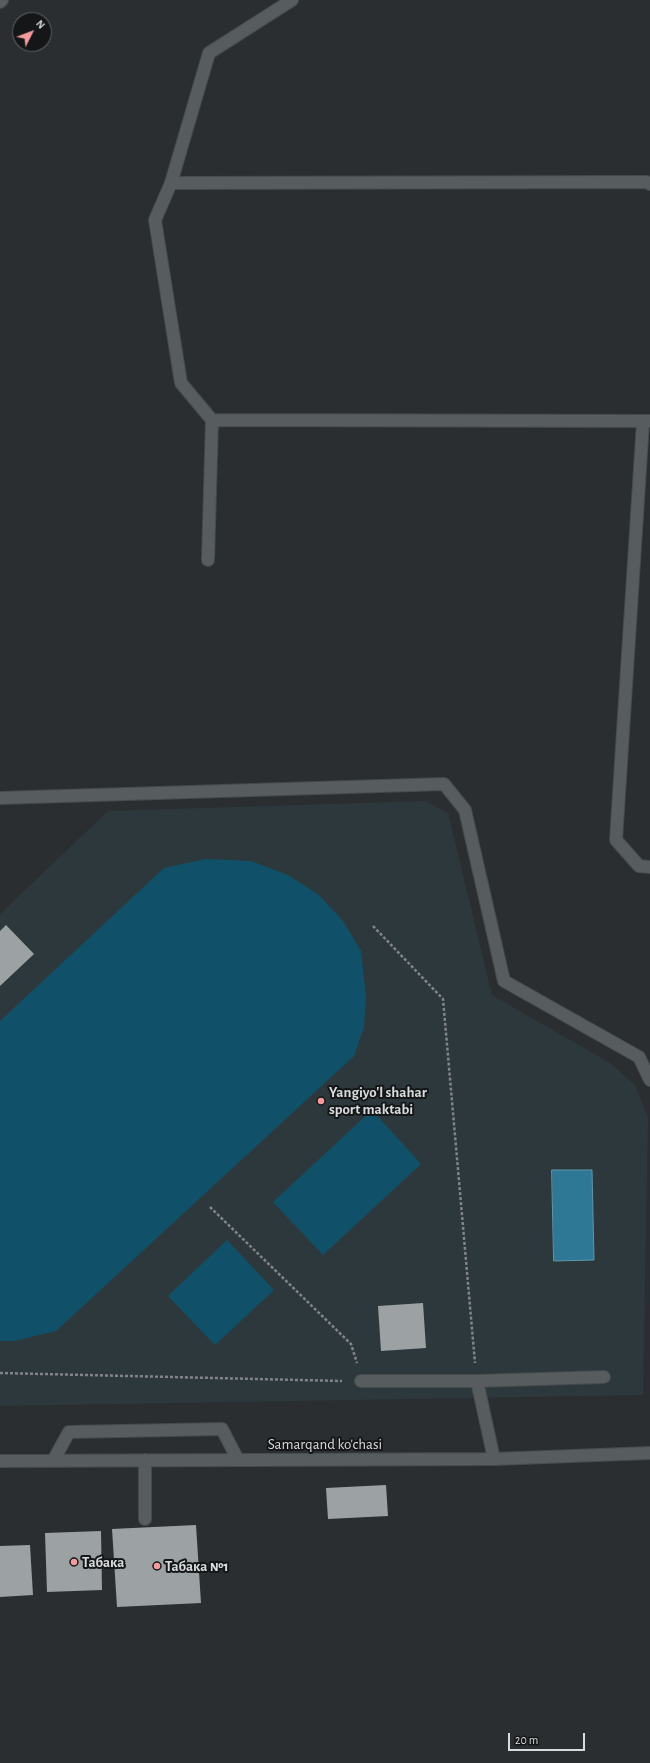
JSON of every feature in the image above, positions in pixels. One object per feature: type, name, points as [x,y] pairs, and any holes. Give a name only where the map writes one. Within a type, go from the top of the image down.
[{"type":"street","points":[[208,560],[212,420],[181,383],[155,220],[171,183],[209,53],[292,0]]},
{"type":"street","points":[[171,183],[647,182],[650,184]]},
{"type":"street","points":[[212,420],[646,421],[616,840],[639,866],[650,867]]},
{"type":"street","points":[[0,798],[444,784],[465,810],[504,982],[639,1057],[650,1080]]},
{"type":"street","points":[[361,1381],[477,1381],[604,1377]]},
{"type":"street","points":[[477,1381],[494,1459]]},
{"type":"street","points":[[53,1461],[69,1432],[222,1429],[238,1460]]},
{"type":"street","name":"Samarqand ko'chasi","points":[[0,1461],[494,1459],[650,1453]]},
{"type":"street","points":[[145,1460],[145,1519]]},
{"type":"path","points":[[373,926],[443,999],[477,1381]]},
{"type":"path","points":[[0,1373],[361,1381],[352,1344],[210,1207]]},
{"type":"shaded area","name":"Yangiyo'l shahar sport maktabi","points":[[426,801],[448,813],[492,995],[610,1063],[635,1085],[648,1117],[643,1395],[0,1406],[0,914],[108,811]]},
{"type":"shaded area","points":[[206,859],[251,861],[288,875],[319,895],[343,921],[361,951],[366,997],[364,1027],[354,1056],[56,1331],[14,1341],[0,1341],[0,1021],[164,868]]},
{"type":"shaded area","points":[[372,1110],[421,1164],[323,1255],[273,1202]]},
{"type":"shaded area","points":[[552,1170],[592,1170],[594,1260],[554,1261]]},
{"type":"shaded area","points":[[227,1240],[274,1290],[215,1345],[168,1296]]},
{"type":"building","points":[[6,925],[34,954],[0,986],[0,931]]},
{"type":"building","points":[[423,1303],[426,1348],[381,1351],[378,1306]]},
{"type":"building","points":[[386,1485],[388,1516],[328,1519],[326,1488]]},
{"type":"building","name":"Табака №1","points":[[196,1525],[201,1603],[117,1607],[112,1529]]},
{"type":"building","name":"Табака","points":[[101,1531],[102,1590],[47,1592],[45,1533]]},
{"type":"building","points":[[30,1545],[33,1595],[0,1597],[0,1546]]},
{"type":"place","name":"Yangiyo'l shahar sport maktabi","points":[[321,1101]]},
{"type":"place","name":"Табака","points":[[74,1562]]},
{"type":"place","name":"Табака №1","points":[[157,1566]]}]
